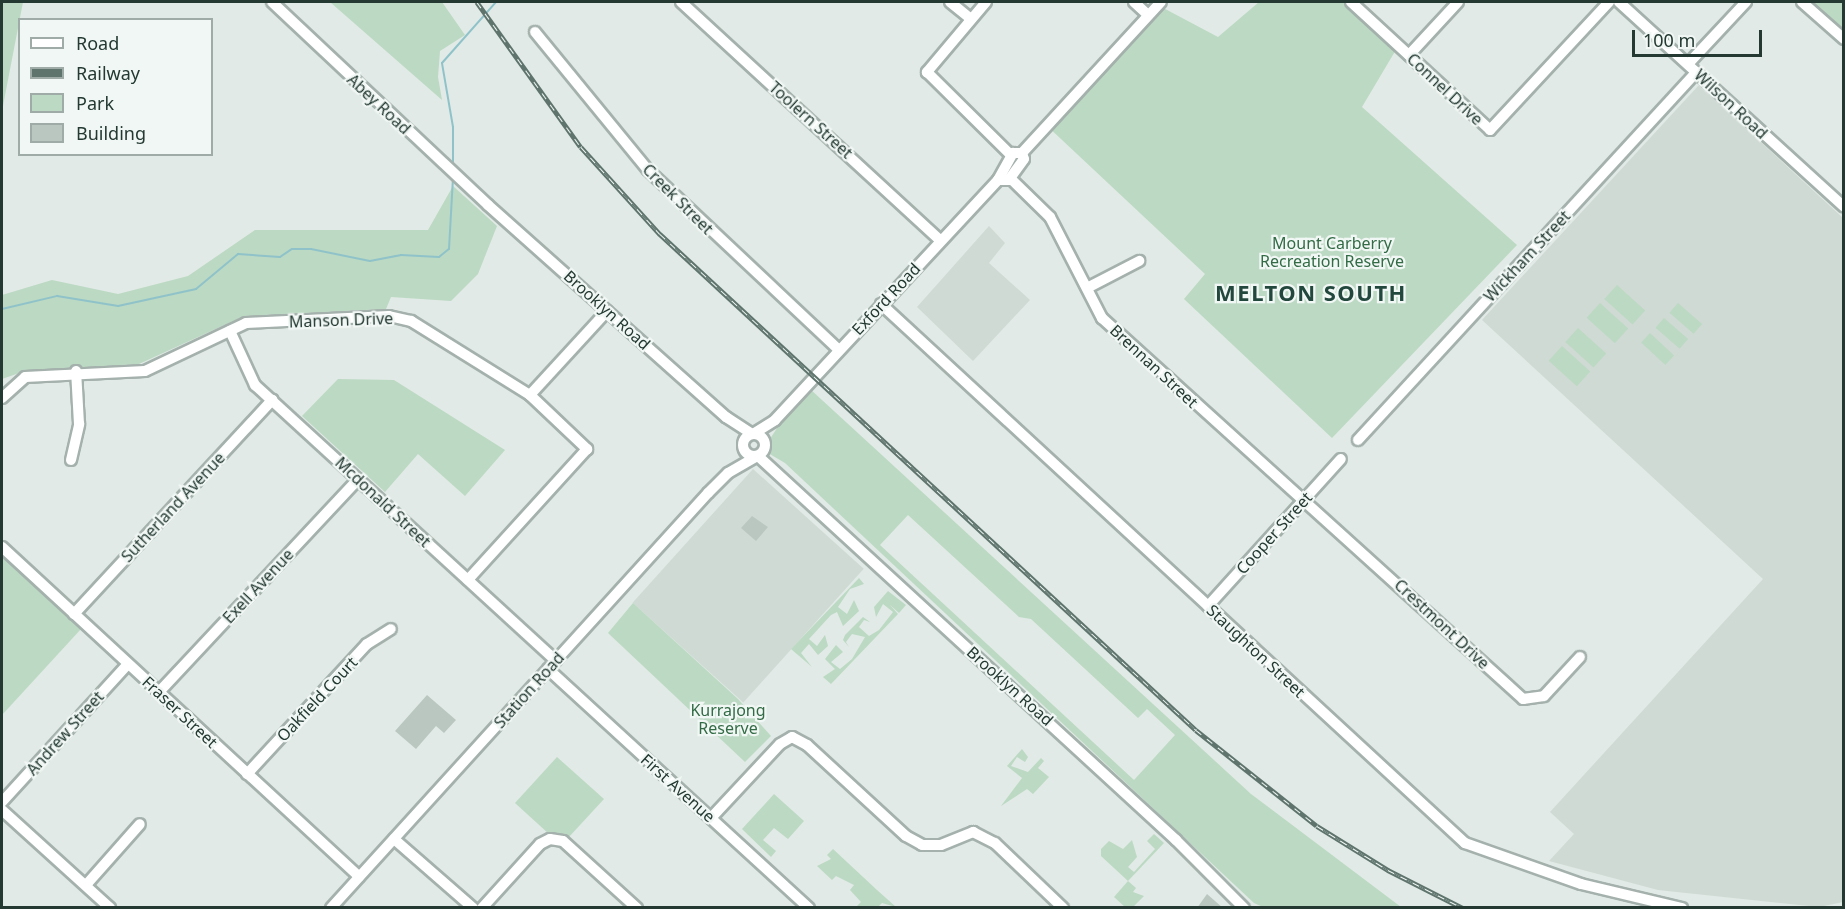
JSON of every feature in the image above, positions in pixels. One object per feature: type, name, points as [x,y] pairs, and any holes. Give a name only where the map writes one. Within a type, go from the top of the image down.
[{"type":"street","name":"Abey Road","points":[[272,2],[488,205]]},
{"type":"street","name":"Toolern Street","points":[[681,2],[940,240]]},
{"type":"street","points":[[950,2],[970,18]]},
{"type":"street","points":[[986,2],[930,65],[930,80],[1017,154]]},
{"type":"street","points":[[1134,2],[1149,15]]},
{"type":"street","name":"Exford Road","points":[[747,439],[775,420],[998,180],[1017,154],[1161,2]]},
{"type":"street","name":"Connel Drive","points":[[1351,2],[1490,130],[1609,2]]},
{"type":"street","points":[[1409,55],[1458,2]]},
{"type":"street","name":"Wilson Road","points":[[1619,2],[1844,207]]},
{"type":"street","name":"Wickham Street","points":[[1358,440],[1692,68],[1746,2]]},
{"type":"street","points":[[1802,2],[1844,39]]},
{"type":"street","name":"Creek Street","points":[[535,32],[648,170],[838,350]]},
{"type":"street","name":"Exford Road","points":[[1010,178],[1024,159],[1017,154]]},
{"type":"street","points":[[998,180],[1005,183],[1010,178]]},
{"type":"street","name":"Brennan Street","points":[[1010,178],[1050,217],[1102,318],[1294,496],[1305,498]]},
{"type":"street","name":"Brooklyn Road","points":[[488,205],[726,417],[747,439]]},
{"type":"street","points":[[1087,288],[1139,261]]},
{"type":"street","name":"Staughton Street","points":[[881,304],[1465,843],[1581,884],[1682,908]]},
{"type":"street","points":[[530,395],[607,311]]},
{"type":"street","name":"Manson Drive","points":[[2,399],[25,377],[76,371],[145,371],[246,323],[401,318],[530,395],[587,449],[468,580]]},
{"type":"street","name":"Mcdonald Street","points":[[230,331],[248,375],[272,400],[468,580],[552,665]]},
{"type":"street","points":[[71,460],[79,424],[76,371]]},
{"type":"street","name":"Sutherland Avenue","points":[[74,614],[272,400]]},
{"type":"street","name":"Exford Road","points":[[761,452],[775,420]]},
{"type":"street","points":[[747,439],[745,453],[761,452]]},
{"type":"street","points":[[747,439],[761,452]]},
{"type":"street","name":"Station Road","points":[[331,908],[728,473],[747,439]]},
{"type":"street","name":"Brooklyn Road","points":[[761,452],[774,467],[1244,908]]},
{"type":"street","name":"Station Road","points":[[728,473],[761,452]]},
{"type":"street","name":"Cooper Street","points":[[1208,606],[1341,459]]},
{"type":"street","name":"Exell Avenue","points":[[159,692],[358,479]]},
{"type":"street","name":"Crestmont Drive","points":[[1305,498],[1523,699],[1544,696],[1580,657]]},
{"type":"street","name":"Fraser Street","points":[[2,547],[359,877]]},
{"type":"street","name":"Oakfield Court","points":[[247,774],[367,644],[391,629]]},
{"type":"street","name":"Andrew Street","points":[[2,802],[128,664]]},
{"type":"street","name":"First Avenue","points":[[552,665],[711,818],[809,908]]},
{"type":"street","points":[[711,818],[780,744],[792,737],[807,745],[914,840],[940,846],[973,832],[995,843],[1063,908]]},
{"type":"street","points":[[2,810],[110,908]]},
{"type":"street","points":[[86,885],[140,824]]},
{"type":"street","points":[[393,839],[473,908]]},
{"type":"street","points":[[482,908],[540,844],[550,839],[563,841],[637,908]]},
{"type":"street","points":[[1244,908],[1255,908]]},
{"type":"shaded area","points":[[1699,85],[1843,218],[1843,902],[1819,907],[1658,890],[1549,861],[1574,834],[1550,812],[1763,579],[1482,320]]},
{"type":"shaded area","points":[[989,226],[1005,243],[989,263],[1030,300],[973,361],[917,307]]},
{"type":"shaded area","points":[[753,469],[864,569],[743,702],[633,603]]},
{"type":"green space","points":[[2,2],[23,2],[20,18],[18,18],[2,111]]},
{"type":"green space","points":[[330,2],[442,2],[465,35],[440,51],[438,77],[442,100]]},
{"type":"green space","name":"Mount Carberry Recreation Reserve","points":[[1152,2],[1218,37],[1259,2],[1346,2],[1397,48],[1362,107],[1517,245],[1332,438],[1184,299],[1205,274],[1045,124]]},
{"type":"green space","points":[[1811,2],[1843,2],[1843,31]]},
{"type":"green space","points":[[453,186],[497,226],[478,274],[451,301],[391,297],[386,309],[244,316],[139,364],[25,371],[2,379],[2,295],[52,280],[118,294],[188,276],[255,230],[428,230]]},
{"type":"green space","points":[[1617,285],[1645,310],[1633,325],[1604,299]]},
{"type":"green space","points":[[1600,303],[1628,328],[1615,343],[1587,318]]},
{"type":"green space","points":[[1678,303],[1702,324],[1694,334],[1669,313]]},
{"type":"green space","points":[[1664,318],[1688,339],[1680,349],[1655,328]]},
{"type":"green space","points":[[1578,328],[1606,353],[1594,368],[1565,342]]},
{"type":"green space","points":[[1650,333],[1674,356],[1665,365],[1641,343]]},
{"type":"green space","points":[[1562,346],[1590,371],[1577,386],[1549,361]]},
{"type":"green space","points":[[338,379],[394,380],[505,450],[465,496],[418,454],[385,492],[302,416]]},
{"type":"green space","points":[[810,389],[1251,794],[1401,907],[1265,908],[1254,903],[785,463],[768,453],[768,442],[779,425]],"holes":[[[908,515],[1019,617],[1031,619],[1138,718],[1147,709],[1175,735],[1134,780],[880,545]]]},
{"type":"green space","points":[[2,555],[81,629],[2,715]]},
{"type":"green space","points":[[859,578],[864,584],[850,589],[838,607],[847,614],[854,600],[859,611],[843,626],[837,612],[831,615],[809,639],[817,646],[825,635],[828,646],[818,655],[809,644],[801,653],[812,667],[791,649]]},
{"type":"green space","points":[[888,591],[906,605],[899,613],[890,605],[898,614],[831,684],[823,677],[835,669],[825,659],[836,645],[843,652],[831,662],[840,669],[852,659],[865,637],[852,634],[846,642],[849,647],[843,640],[863,617],[870,622],[864,620],[859,627],[869,636],[879,630],[893,612],[883,604],[876,617],[874,607]]},
{"type":"green space","name":"Kurrajong Reserve","points":[[633,603],[738,699],[771,736],[745,762],[608,633]]},
{"type":"green space","points":[[1022,749],[1028,757],[1025,762],[1017,757],[1011,766],[1028,772],[1041,758],[1044,761],[1038,768],[1049,777],[1033,794],[1027,789],[1001,806],[1022,778],[1007,766]]},
{"type":"green space","points":[[557,757],[604,799],[568,838],[549,834],[515,803]]},
{"type":"green space","points":[[774,794],[804,821],[788,839],[774,828],[763,840],[776,851],[771,857],[742,829]]},
{"type":"green space","points":[[1154,834],[1164,843],[1128,881],[1101,856],[1101,849],[1109,841],[1123,849],[1132,840],[1137,857],[1128,867],[1134,872],[1155,849],[1147,841]]},
{"type":"green space","points":[[833,849],[896,907],[882,903],[878,907],[856,907],[861,902],[850,890],[854,885],[836,876],[832,880],[817,866],[831,859],[827,855]]},
{"type":"green space","points":[[1128,881],[1136,888],[1133,892],[1144,896],[1133,907],[1125,907],[1114,897]]},
{"type":"building","points":[[752,516],[768,527],[756,541],[741,528]]},
{"type":"building","points":[[427,695],[456,720],[444,733],[436,726],[416,749],[395,731]]},
{"type":"building","points":[[1207,894],[1223,908],[1197,908]]},
{"type":"waterway","points":[[453,167],[453,127],[442,63],[496,2]]},
{"type":"waterway","points":[[2,309],[57,296],[118,306],[196,289],[238,254],[280,257],[292,249],[311,249],[370,261],[401,255],[439,257],[449,249],[453,178]]},
{"type":"railway","points":[[477,2],[581,147],[660,234],[1196,730],[1317,826],[1388,870],[1463,908]]},
{"type":"district","name":"MELTON SOUTH","points":[[1311,293]]}]
